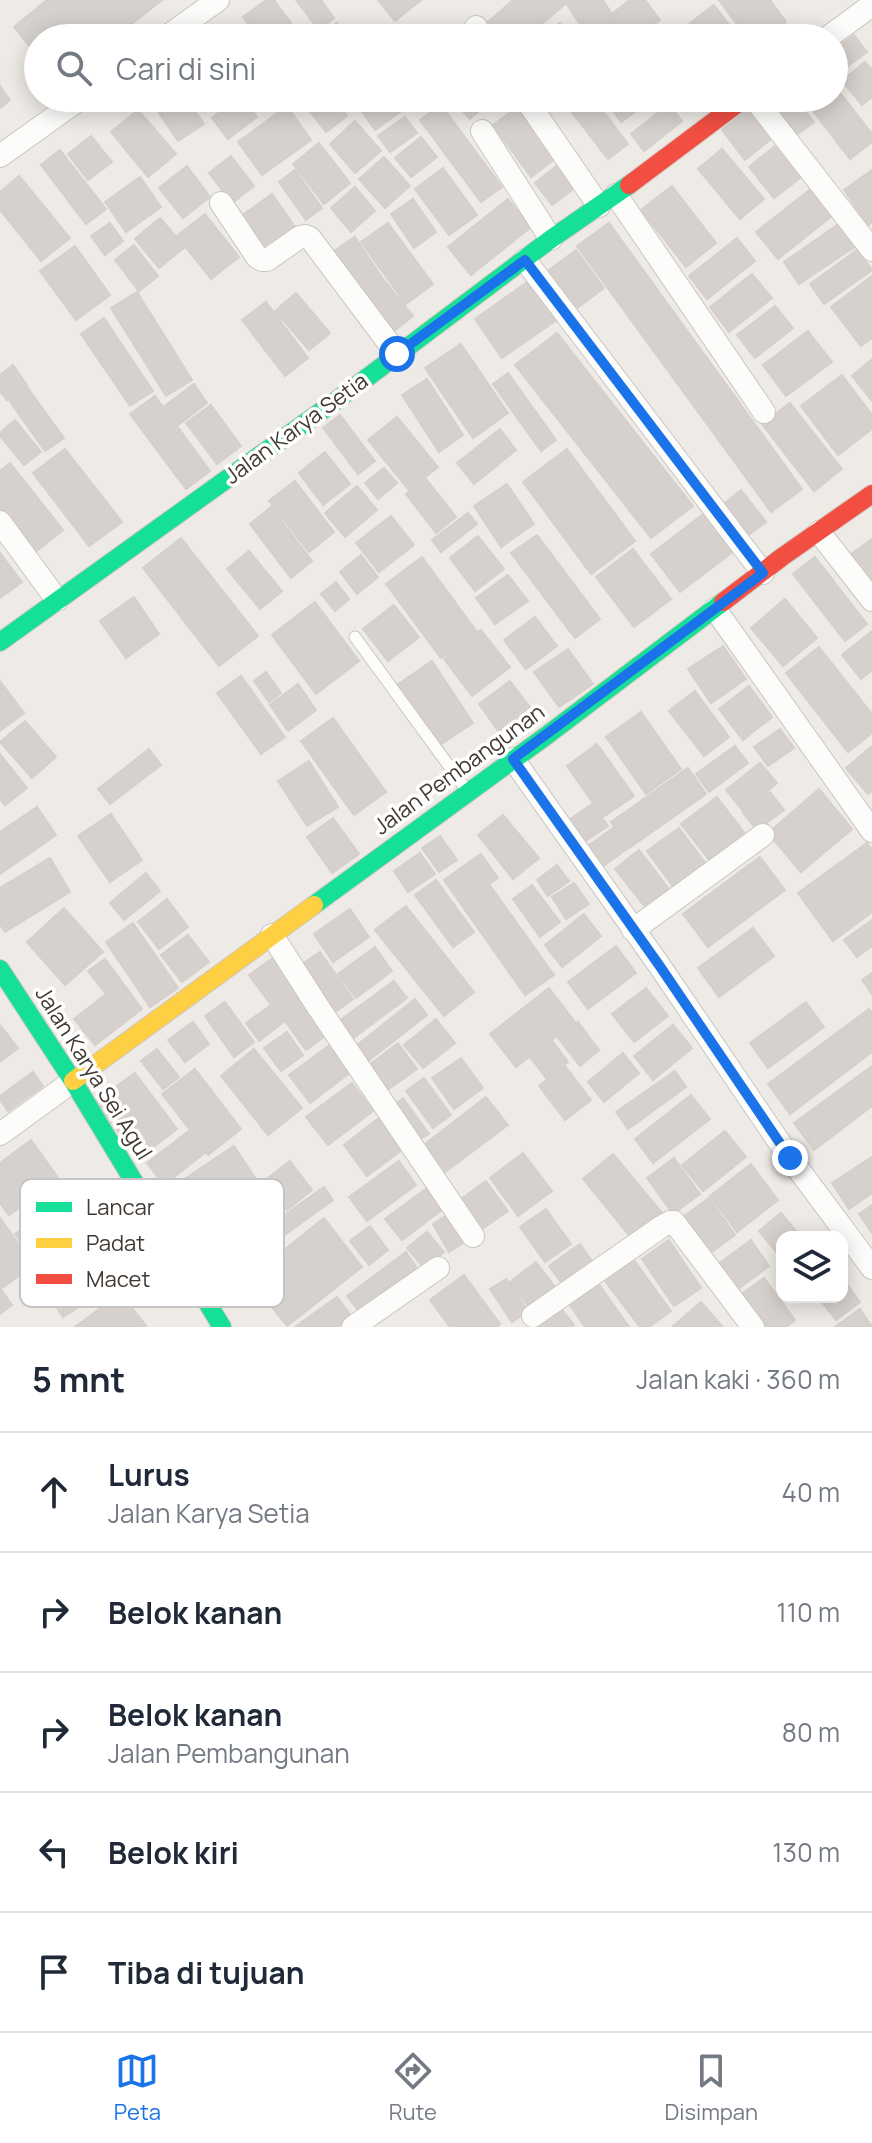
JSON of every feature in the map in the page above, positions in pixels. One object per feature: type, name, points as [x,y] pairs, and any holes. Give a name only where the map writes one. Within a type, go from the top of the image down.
[{"type":"street","points":[[185,24],[218,0]]},
{"type":"street","points":[[846,24],[872,5]]},
{"type":"street","points":[[0,156],[61,112]]},
{"type":"street","points":[[536,112],[608,200],[764,412]]},
{"type":"street","name":"Jalan Karya Setia","points":[[0,642],[348,392],[726,112]]},
{"type":"street","points":[[765,112],[872,250]]},
{"type":"street","points":[[482,131],[551,239]]},
{"type":"street","points":[[221,203],[262,260],[267,260],[300,237],[310,238],[397,354]]},
{"type":"street","points":[[525,260],[763,573]]},
{"type":"street","name":"Jalan Pembangunan","points":[[73,1081],[872,494]]},
{"type":"street","points":[[0,522],[57,600]]},
{"type":"street","points":[[819,532],[872,600]]},
{"type":"street","points":[[715,609],[872,831]]},
{"type":"street","points":[[513,759],[659,965],[790,1158],[872,1268]]},
{"type":"street","points":[[633,930],[763,835]]},
{"type":"street","points":[[272,935],[473,1236]]},
{"type":"street","name":"Jalan Karya Sei Agul","points":[[0,969],[73,1081],[130,1179]]},
{"type":"street","points":[[0,1134],[73,1081]]},
{"type":"street","points":[[533,1316],[661,1227],[674,1222],[753,1327]]},
{"type":"street","points":[[353,1327],[438,1268]]},
{"type":"street","name":"Jalan Karya Sei Agul","points":[[205,1307],[216,1325]]},
{"type":"lane","points":[[355,637],[469,792]]},
{"type":"building","points":[[47,0],[162,0],[132,24],[24,24],[24,40],[14,27]]},
{"type":"building","points":[[266,0],[274,0],[292,24],[248,24],[243,17]]},
{"type":"building","points":[[296,0],[321,0],[334,18],[326,24],[314,24]]},
{"type":"building","points":[[378,0],[421,0],[395,21]]},
{"type":"building","points":[[513,0],[561,0],[565,4],[542,24],[486,24]]},
{"type":"building","points":[[564,0],[603,0],[618,24],[580,24]]},
{"type":"building","points":[[630,0],[645,0],[660,20],[655,24],[621,24],[613,13]]},
{"type":"building","points":[[719,0],[770,0],[786,22],[783,24],[737,24]]},
{"type":"building","points":[[714,5],[728,24],[689,24]]},
{"type":"building","points":[[854,35],[867,52],[848,66],[848,40]]},
{"type":"building","points":[[865,62],[872,70],[872,97],[862,105],[848,88],[848,76]]},
{"type":"building","points":[[0,86],[10,100],[0,108]]},
{"type":"building","points":[[848,103],[872,134],[872,142],[850,159],[814,112],[848,112]]},
{"type":"building","points":[[140,112],[176,154],[148,177],[111,132]]},
{"type":"building","points":[[196,112],[204,124],[178,141],[159,113]]},
{"type":"building","points":[[220,112],[253,112],[257,117],[228,139],[212,118]]},
{"type":"building","points":[[279,112],[291,112],[311,140],[262,175],[238,142]]},
{"type":"building","points":[[311,112],[344,112],[347,116],[326,132]]},
{"type":"building","points":[[362,112],[400,112],[375,130]]},
{"type":"building","points":[[431,112],[446,112],[502,187],[481,202],[420,120]]},
{"type":"building","points":[[464,112],[478,112],[470,119]]},
{"type":"building","points":[[511,112],[528,112],[560,155],[531,177],[493,125]]},
{"type":"building","points":[[572,112],[604,112],[628,144],[608,159]]},
{"type":"building","points":[[614,112],[635,112],[621,122]]},
{"type":"building","points":[[659,112],[675,112],[682,121],[644,151],[631,134]]},
{"type":"building","points":[[749,112],[771,139],[745,160],[722,130]]},
{"type":"building","points":[[776,112],[806,112],[814,122],[795,136]]},
{"type":"building","points":[[405,117],[417,133],[390,152],[378,136]]},
{"type":"building","points":[[355,121],[381,151],[355,173],[330,144]]},
{"type":"building","points":[[91,136],[112,162],[88,180],[68,154]]},
{"type":"building","points":[[421,137],[437,157],[411,177],[395,158]]},
{"type":"building","points":[[319,143],[350,183],[324,204],[293,164]]},
{"type":"building","points":[[775,146],[800,178],[774,198],[749,167]]},
{"type":"building","points":[[722,149],[764,199],[740,219],[698,169]]},
{"type":"building","points":[[60,150],[106,209],[86,224],[41,165]]},
{"type":"building","points":[[231,156],[254,186],[232,203],[209,173]]},
{"type":"building","points":[[384,157],[410,186],[385,208],[359,179]]},
{"type":"building","points":[[559,164],[576,187],[552,205],[535,183]]},
{"type":"building","points":[[187,166],[210,197],[183,218],[159,188]]},
{"type":"building","points":[[443,168],[477,215],[449,235],[415,189]]},
{"type":"building","points":[[295,170],[322,208],[306,220],[279,182]]},
{"type":"building","points":[[872,170],[872,222],[868,225],[844,190]]},
{"type":"building","points":[[19,176],[70,238],[41,261],[0,210],[0,192]]},
{"type":"building","points":[[140,177],[161,207],[126,232],[105,202]]},
{"type":"building","points":[[672,186],[716,243],[686,267],[641,210]]},
{"type":"building","points":[[355,187],[375,211],[351,232],[331,208]]},
{"type":"building","points":[[812,188],[833,215],[778,259],[756,232]]},
{"type":"building","points":[[272,194],[298,231],[262,256],[237,219]]},
{"type":"building","points":[[413,199],[436,232],[414,248],[391,214]]},
{"type":"building","points":[[508,199],[531,227],[471,275],[448,247]]},
{"type":"building","points":[[205,214],[239,257],[211,279],[177,236]]},
{"type":"building","points":[[160,218],[185,247],[159,268],[135,239]]},
{"type":"building","points":[[110,223],[123,241],[105,255],[91,236]]},
{"type":"building","points":[[388,223],[433,284],[406,304],[361,242]]},
{"type":"building","points":[[609,223],[802,489],[771,512],[577,246]]},
{"type":"building","points":[[840,223],[856,246],[799,284],[784,262]]},
{"type":"building","points":[[355,237],[381,276],[354,294],[328,255]]},
{"type":"building","points":[[737,238],[755,261],[707,299],[689,276]]},
{"type":"building","points":[[134,245],[158,276],[139,291],[115,260]]},
{"type":"building","points":[[75,246],[110,295],[76,320],[40,271]]},
{"type":"building","points":[[576,250],[604,288],[577,308],[549,270]]},
{"type":"building","points":[[857,250],[872,270],[824,304],[810,284]]},
{"type":"building","points":[[752,274],[772,298],[729,332],[710,307]]},
{"type":"building","points":[[381,276],[413,316],[389,335],[357,295]]},
{"type":"building","points":[[872,276],[872,338],[861,346],[831,307]]},
{"type":"building","points":[[533,278],[561,317],[502,358],[475,319]]},
{"type":"building","points":[[137,292],[192,380],[166,396],[111,308]]},
{"type":"building","points":[[296,293],[330,333],[309,350],[275,311]]},
{"type":"building","points":[[266,302],[308,358],[285,376],[242,320]]},
{"type":"building","points":[[775,306],[793,328],[755,358],[737,335]]},
{"type":"building","points":[[104,318],[153,391],[130,406],[81,334]]},
{"type":"building","points":[[808,331],[832,362],[786,396],[763,365]]},
{"type":"building","points":[[557,333],[693,506],[651,538],[515,365]]},
{"type":"building","points":[[461,344],[508,413],[473,438],[425,368]]},
{"type":"building","points":[[872,359],[872,401],[852,376]]},
{"type":"building","points":[[13,365],[27,385],[7,400],[0,391],[0,375]]},
{"type":"building","points":[[508,373],[556,440],[541,451],[493,384]]},
{"type":"building","points":[[842,375],[872,415],[872,429],[838,455],[801,406]]},
{"type":"building","points":[[427,379],[463,435],[439,452],[402,395]]},
{"type":"building","points":[[194,384],[207,403],[177,426],[210,471],[186,489],[130,414],[155,396],[163,407]]},
{"type":"building","points":[[27,387],[64,438],[45,451],[9,400]]},
{"type":"building","points":[[790,403],[842,469],[814,491],[762,424]]},
{"type":"building","points":[[211,405],[241,446],[217,464],[186,423]]},
{"type":"building","points":[[340,415],[375,461],[358,474],[323,428]]},
{"type":"building","points":[[397,417],[438,467],[409,490],[368,440]]},
{"type":"building","points":[[15,420],[41,452],[24,465],[0,436]]},
{"type":"building","points":[[500,429],[516,450],[474,484],[457,463]]},
{"type":"building","points":[[65,449],[122,522],[89,546],[33,473]]},
{"type":"building","points":[[567,449],[635,541],[591,574],[523,482]]},
{"type":"building","points":[[325,452],[350,484],[323,505],[299,473]]},
{"type":"building","points":[[10,463],[63,530],[34,553],[0,511],[0,471]]},
{"type":"building","points":[[384,468],[397,483],[378,499],[365,483]]},
{"type":"building","points":[[426,479],[456,517],[436,533],[406,494]]},
{"type":"building","points":[[295,481],[334,532],[309,552],[269,501]]},
{"type":"building","points":[[507,484],[534,524],[501,547],[474,506]]},
{"type":"building","points":[[357,486],[377,510],[345,537],[325,513]]},
{"type":"building","points":[[741,490],[766,522],[743,539],[719,508]]},
{"type":"building","points":[[271,507],[312,561],[291,578],[250,524]]},
{"type":"building","points":[[706,512],[735,550],[680,592],[651,554]]},
{"type":"building","points":[[468,513],[477,524],[441,552],[432,540]]},
{"type":"building","points":[[391,516],[414,545],[379,572],[356,543]]},
{"type":"building","points":[[537,535],[600,619],[575,638],[511,553]]},
{"type":"building","points":[[478,536],[504,569],[475,591],[450,558]]},
{"type":"building","points":[[181,538],[258,636],[219,666],[143,568]]},
{"type":"building","points":[[872,539],[872,592],[847,557]]},
{"type":"building","points":[[633,549],[671,599],[634,627],[596,577]]},
{"type":"building","points":[[249,551],[282,591],[260,609],[227,569]]},
{"type":"building","points":[[0,553],[22,582],[0,598]]},
{"type":"building","points":[[361,555],[378,577],[357,594],[340,572]]},
{"type":"building","points":[[422,557],[477,632],[441,658],[386,584]]},
{"type":"building","points":[[815,557],[867,624],[845,641],[793,574]]},
{"type":"building","points":[[508,575],[528,601],[495,624],[476,598]]},
{"type":"building","points":[[336,582],[349,599],[335,611],[321,594]]},
{"type":"building","points":[[134,597],[159,634],[126,658],[100,621]]},
{"type":"building","points":[[785,599],[817,638],[783,666],[751,628]]},
{"type":"building","points":[[315,602],[359,661],[316,694],[272,635]]},
{"type":"building","points":[[394,605],[419,637],[388,661],[363,629]]},
{"type":"building","points":[[535,617],[557,646],[526,669],[504,640]]},
{"type":"building","points":[[481,630],[510,667],[472,696],[444,659]]},
{"type":"building","points":[[872,631],[872,670],[861,679],[842,655]]},
{"type":"building","points":[[723,646],[746,679],[711,703],[688,669]]},
{"type":"building","points":[[819,647],[872,714],[872,733],[848,752],[786,673]]},
{"type":"building","points":[[568,649],[593,684],[559,707],[534,672]]},
{"type":"building","points":[[432,661],[473,723],[438,746],[397,685]]},
{"type":"building","points":[[266,672],[281,693],[269,702],[254,681]]},
{"type":"building","points":[[241,676],[285,737],[261,754],[217,693]]},
{"type":"building","points":[[0,681],[24,713],[0,731]]},
{"type":"building","points":[[510,681],[539,719],[507,743],[479,704]]},
{"type":"building","points":[[298,684],[316,710],[288,731],[270,705]]},
{"type":"building","points":[[749,686],[772,717],[743,740],[719,709]]},
{"type":"building","points":[[695,691],[729,737],[704,756],[669,711]]},
{"type":"building","points":[[641,712],[681,769],[646,794],[606,737]]},
{"type":"building","points":[[333,718],[386,792],[354,815],[301,741]]},
{"type":"building","points":[[25,721],[56,757],[32,778],[0,742]]},
{"type":"building","points":[[780,729],[794,748],[768,766],[754,747]]},
{"type":"building","points":[[597,744],[634,796],[603,817],[567,766]]},
{"type":"building","points":[[735,746],[748,763],[709,792],[696,774]]},
{"type":"building","points":[[872,746],[872,791],[868,794],[846,768]]},
{"type":"building","points":[[149,749],[161,765],[110,804],[98,789]]},
{"type":"building","points":[[0,754],[27,788],[5,805],[0,799]]},
{"type":"building","points":[[309,761],[338,807],[307,826],[278,781]]},
{"type":"building","points":[[760,763],[777,783],[743,811],[726,790]]},
{"type":"building","points":[[688,768],[706,794],[629,848],[611,822]]},
{"type":"building","points":[[819,789],[852,829],[801,872],[768,833]]},
{"type":"building","points":[[770,792],[784,810],[757,830],[743,813]]},
{"type":"building","points":[[717,797],[749,839],[714,866],[681,824]]},
{"type":"building","points":[[592,804],[608,826],[581,844],[566,822]]},
{"type":"building","points":[[37,807],[56,835],[0,874],[0,832]]},
{"type":"building","points":[[111,814],[142,860],[110,882],[78,836]]},
{"type":"building","points":[[503,815],[539,858],[513,879],[478,835]]},
{"type":"building","points":[[333,818],[359,854],[332,873],[307,837]]},
{"type":"building","points":[[613,828],[627,849],[599,869],[585,848]]},
{"type":"building","points":[[679,828],[709,868],[677,892],[647,851]]},
{"type":"building","points":[[440,836],[457,860],[439,872],[422,848]]},
{"type":"building","points":[[867,843],[872,850],[872,912],[833,941],[798,893]]},
{"type":"building","points":[[639,850],[669,889],[646,908],[615,869]]},
{"type":"building","points":[[420,853],[435,874],[408,892],[394,871]]},
{"type":"building","points":[[481,854],[498,878],[489,884],[554,975],[525,995],[444,880]]},
{"type":"building","points":[[760,857],[785,890],[708,947],[683,914]]},
{"type":"building","points":[[50,858],[70,892],[5,932],[0,924],[0,888]]},
{"type":"building","points":[[557,865],[569,881],[548,896],[537,880]]},
{"type":"building","points":[[146,873],[160,891],[124,920],[110,903]]},
{"type":"building","points":[[436,880],[474,932],[453,947],[415,895]]},
{"type":"building","points":[[574,883],[589,904],[566,919],[552,897]]},
{"type":"building","points":[[532,885],[560,922],[540,937],[513,899]]},
{"type":"building","points":[[167,899],[188,927],[159,949],[138,922]]},
{"type":"building","points":[[406,906],[474,992],[444,1016],[375,930]]},
{"type":"building","points":[[64,908],[103,952],[65,985],[27,942]]},
{"type":"building","points":[[350,909],[369,937],[333,962],[314,934]]},
{"type":"building","points":[[584,914],[601,936],[562,967],[545,945]]},
{"type":"building","points":[[872,920],[872,946],[857,957],[844,940]]},
{"type":"building","points":[[133,923],[178,988],[150,1007],[106,942]]},
{"type":"building","points":[[753,928],[774,956],[719,997],[698,968]]},
{"type":"building","points":[[188,935],[209,962],[182,982],[161,955]]},
{"type":"building","points":[[616,946],[636,973],[588,1009],[568,982]]},
{"type":"building","points":[[375,947],[392,971],[356,998],[338,974]]},
{"type":"building","points":[[320,952],[353,999],[334,1013],[301,965]]},
{"type":"building","points":[[273,958],[329,1033],[306,1050],[285,1021],[259,1041],[246,1023],[271,1005],[249,975]]},
{"type":"building","points":[[105,959],[142,1009],[95,1045],[74,1019],[106,994],[88,971]]},
{"type":"building","points":[[872,973],[872,994],[862,980]]},
{"type":"building","points":[[394,981],[407,998],[352,1039],[339,1021]]},
{"type":"building","points":[[549,988],[575,1022],[516,1067],[490,1034]]},
{"type":"building","points":[[646,988],[668,1016],[634,1042],[612,1014]]},
{"type":"building","points":[[415,999],[427,1015],[368,1061],[356,1046]]},
{"type":"building","points":[[225,1002],[254,1042],[234,1057],[205,1016]]},
{"type":"building","points":[[806,1002],[824,1027],[768,1068],[750,1043]]},
{"type":"building","points":[[869,1009],[872,1013],[872,1052],[790,1114],[768,1084]]},
{"type":"building","points":[[436,1019],[455,1043],[423,1068],[404,1045]]},
{"type":"building","points":[[193,1022],[209,1044],[185,1062],[168,1040]]},
{"type":"building","points":[[578,1022],[599,1050],[580,1066],[558,1038]]},
{"type":"building","points":[[0,1025],[18,1048],[0,1062]]},
{"type":"building","points":[[673,1025],[692,1048],[653,1080],[634,1056]]},
{"type":"building","points":[[287,1032],[303,1055],[281,1071],[264,1048]]},
{"type":"building","points":[[553,1042],[568,1062],[546,1078],[531,1058]]},
{"type":"building","points":[[398,1043],[417,1069],[386,1091],[367,1067]]},
{"type":"building","points":[[331,1044],[352,1071],[310,1103],[289,1075]]},
{"type":"building","points":[[157,1049],[179,1077],[163,1089],[141,1061]]},
{"type":"building","points":[[254,1049],[302,1108],[268,1135],[221,1076]]},
{"type":"building","points":[[623,1053],[639,1073],[604,1102],[588,1082]]},
{"type":"building","points":[[461,1058],[483,1088],[454,1109],[432,1078]]},
{"type":"building","points":[[565,1066],[591,1100],[565,1120],[539,1086]]},
{"type":"building","points":[[872,1066],[872,1106],[814,1150],[794,1123]]},
{"type":"building","points":[[195,1069],[241,1129],[172,1179],[159,1179],[147,1163],[190,1130],[162,1094]]},
{"type":"building","points":[[675,1071],[686,1087],[628,1129],[616,1112]]},
{"type":"building","points":[[33,1072],[43,1086],[8,1111],[0,1096]]},
{"type":"building","points":[[135,1073],[177,1129],[138,1159],[96,1101]]},
{"type":"building","points":[[424,1078],[451,1115],[433,1128],[406,1091]]},
{"type":"building","points":[[352,1083],[373,1111],[328,1145],[306,1117]]},
{"type":"building","points":[[691,1095],[710,1119],[653,1163],[635,1139]]},
{"type":"building","points":[[486,1097],[508,1125],[445,1172],[424,1145]]},
{"type":"building","points":[[403,1098],[429,1134],[418,1140],[394,1105]]},
{"type":"building","points":[[379,1118],[403,1149],[367,1176],[344,1145]]},
{"type":"building","points":[[725,1131],[746,1157],[703,1191],[682,1165]]},
{"type":"building","points":[[31,1140],[59,1179],[20,1179],[20,1207],[9,1215],[0,1203],[0,1163]]},
{"type":"building","points":[[234,1146],[256,1179],[184,1179]]},
{"type":"building","points":[[523,1153],[552,1191],[518,1216],[490,1178]]},
{"type":"building","points":[[613,1154],[664,1215],[633,1240],[583,1179]]},
{"type":"building","points":[[872,1157],[872,1193],[849,1209],[832,1183]]},
{"type":"building","points":[[674,1158],[700,1194],[673,1214],[647,1178]]},
{"type":"building","points":[[290,1161],[312,1190],[287,1210],[284,1206],[284,1179],[267,1179]]},
{"type":"building","points":[[399,1161],[416,1185],[367,1221],[349,1197]]},
{"type":"building","points":[[751,1164],[778,1200],[737,1232],[710,1196]]},
{"type":"building","points":[[486,1181],[508,1211],[476,1233],[457,1202]]},
{"type":"building","points":[[324,1187],[333,1200],[284,1235],[284,1216]]},
{"type":"building","points":[[427,1188],[443,1209],[402,1240],[385,1219]]},
{"type":"building","points":[[709,1198],[735,1235],[706,1256],[679,1220]]},
{"type":"building","points":[[872,1205],[872,1233],[859,1214]]},
{"type":"building","points":[[546,1209],[571,1244],[545,1262],[520,1227]]},
{"type":"building","points":[[781,1213],[796,1231],[776,1231],[776,1252],[759,1231]]},
{"type":"building","points":[[449,1214],[466,1241],[449,1252],[433,1224]]},
{"type":"building","points":[[0,1218],[20,1246],[20,1275],[2,1288]]},
{"type":"building","points":[[324,1218],[362,1267],[287,1326],[272,1307],[284,1307],[284,1250]]},
{"type":"building","points":[[370,1226],[388,1250],[369,1265],[350,1241]]},
{"type":"building","points":[[427,1232],[444,1252],[424,1268],[407,1248]]},
{"type":"building","points":[[669,1240],[701,1288],[674,1306],[642,1259]]},
{"type":"building","points":[[751,1240],[769,1266],[733,1293],[714,1267]]},
{"type":"building","points":[[580,1244],[594,1264],[564,1286],[549,1266]]},
{"type":"building","points":[[406,1252],[419,1271],[361,1314],[347,1296]]},
{"type":"building","points":[[631,1256],[671,1311],[649,1327],[640,1327],[602,1277]]},
{"type":"building","points":[[536,1262],[558,1291],[532,1311],[510,1282]]},
{"type":"building","points":[[464,1275],[500,1324],[497,1327],[450,1327],[430,1300]]},
{"type":"building","points":[[764,1278],[776,1294],[776,1303],[782,1303],[795,1320],[786,1327],[757,1327],[736,1298]]},
{"type":"building","points":[[506,1279],[528,1311],[512,1322],[490,1289]]},
{"type":"building","points":[[596,1280],[629,1327],[585,1327],[567,1301]]},
{"type":"building","points":[[848,1285],[860,1302],[836,1320],[823,1303],[848,1303]]},
{"type":"building","points":[[0,1288],[12,1305],[0,1314]]},
{"type":"building","points":[[337,1297],[352,1317],[338,1327],[295,1327]]},
{"type":"building","points":[[701,1302],[723,1327],[672,1327]]},
{"type":"building","points":[[56,1307],[78,1307],[63,1317]]},
{"type":"building","points":[[102,1307],[132,1307],[146,1326],[75,1327]]},
{"type":"building","points":[[560,1307],[574,1325],[572,1327],[535,1327]]},
{"type":"building","points":[[860,1309],[872,1327],[835,1327]]},
{"type":"traffic: fast","points":[[0,642],[629,185]]},
{"type":"traffic: fast","points":[[314,905],[723,602]]},
{"type":"traffic: fast","points":[[0,969],[132,1179]]},
{"type":"traffic: fast","points":[[210,1307],[222,1327]]},
{"type":"traffic: slow","points":[[73,1081],[314,905]]},
{"type":"traffic: jam","points":[[629,185],[726,112]]},
{"type":"traffic: jam","points":[[723,602],[872,494]]},
{"type":"route","points":[[397,354],[525,260],[763,573],[513,759],[659,965],[790,1158]]}]
